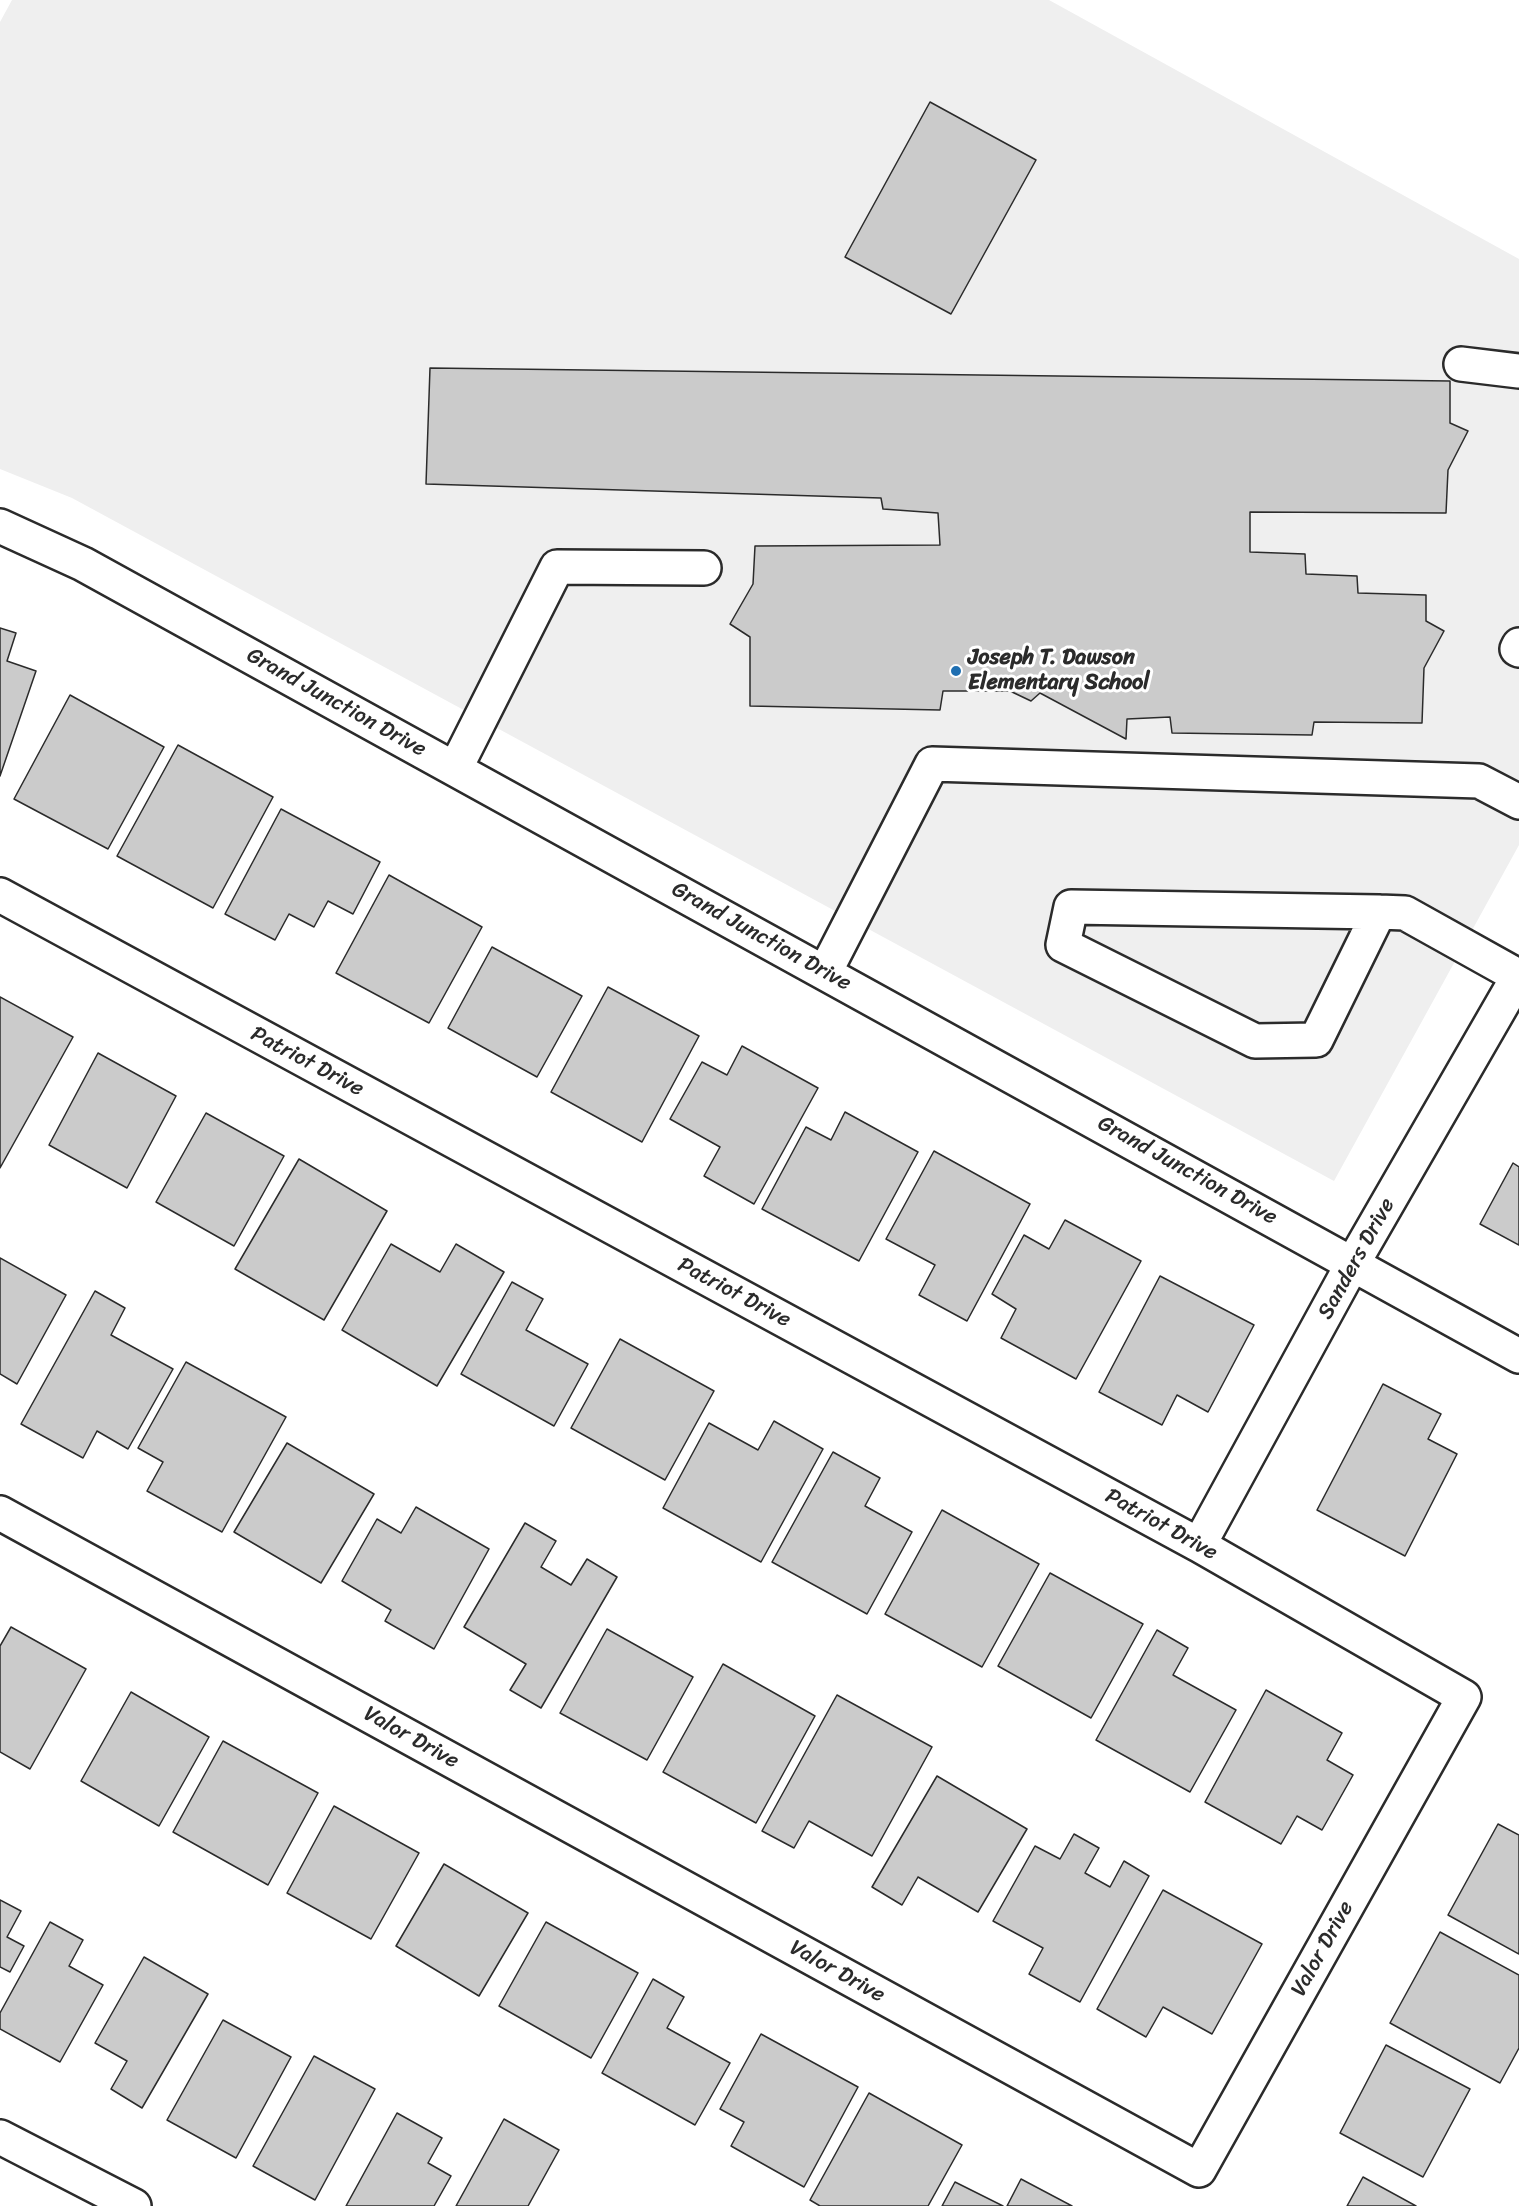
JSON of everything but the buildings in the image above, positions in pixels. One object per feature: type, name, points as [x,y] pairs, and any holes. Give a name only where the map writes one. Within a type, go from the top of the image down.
[{"type":"street","points":[[1461,364],[1519,371]]},
{"type":"street","name":"Grand Junction Drive","points":[[0,526],[83,564],[1519,1356]]},
{"type":"street","points":[[455,769],[556,567],[704,568]]},
{"type":"street","points":[[825,972],[932,764],[1479,781],[1519,802]]},
{"type":"street","name":"Patriot Drive","points":[[0,896],[1199,1545],[1464,1697]]},
{"type":"street","points":[[1379,912],[1316,1040],[1255,1041],[1063,945],[1071,907],[1379,912],[1405,913],[1519,976]]},
{"type":"street","name":"Sanders Drive","points":[[1199,1545],[1353,1263],[1519,976]]},
{"type":"street","name":"Valor Drive","points":[[0,1513],[1199,2170],[1464,1697]]},
{"type":"street","points":[[0,2137],[134,2206]]},
{"type":"shaded area","name":"Joseph T. Dawson Elementary School","points":[[12,0],[1049,0],[1519,259],[1519,845],[1334,1181],[72,498],[0,469],[0,22]]},
{"type":"place","name":"Joseph T. Dawson Elementary School","points":[[956,671]]}]
